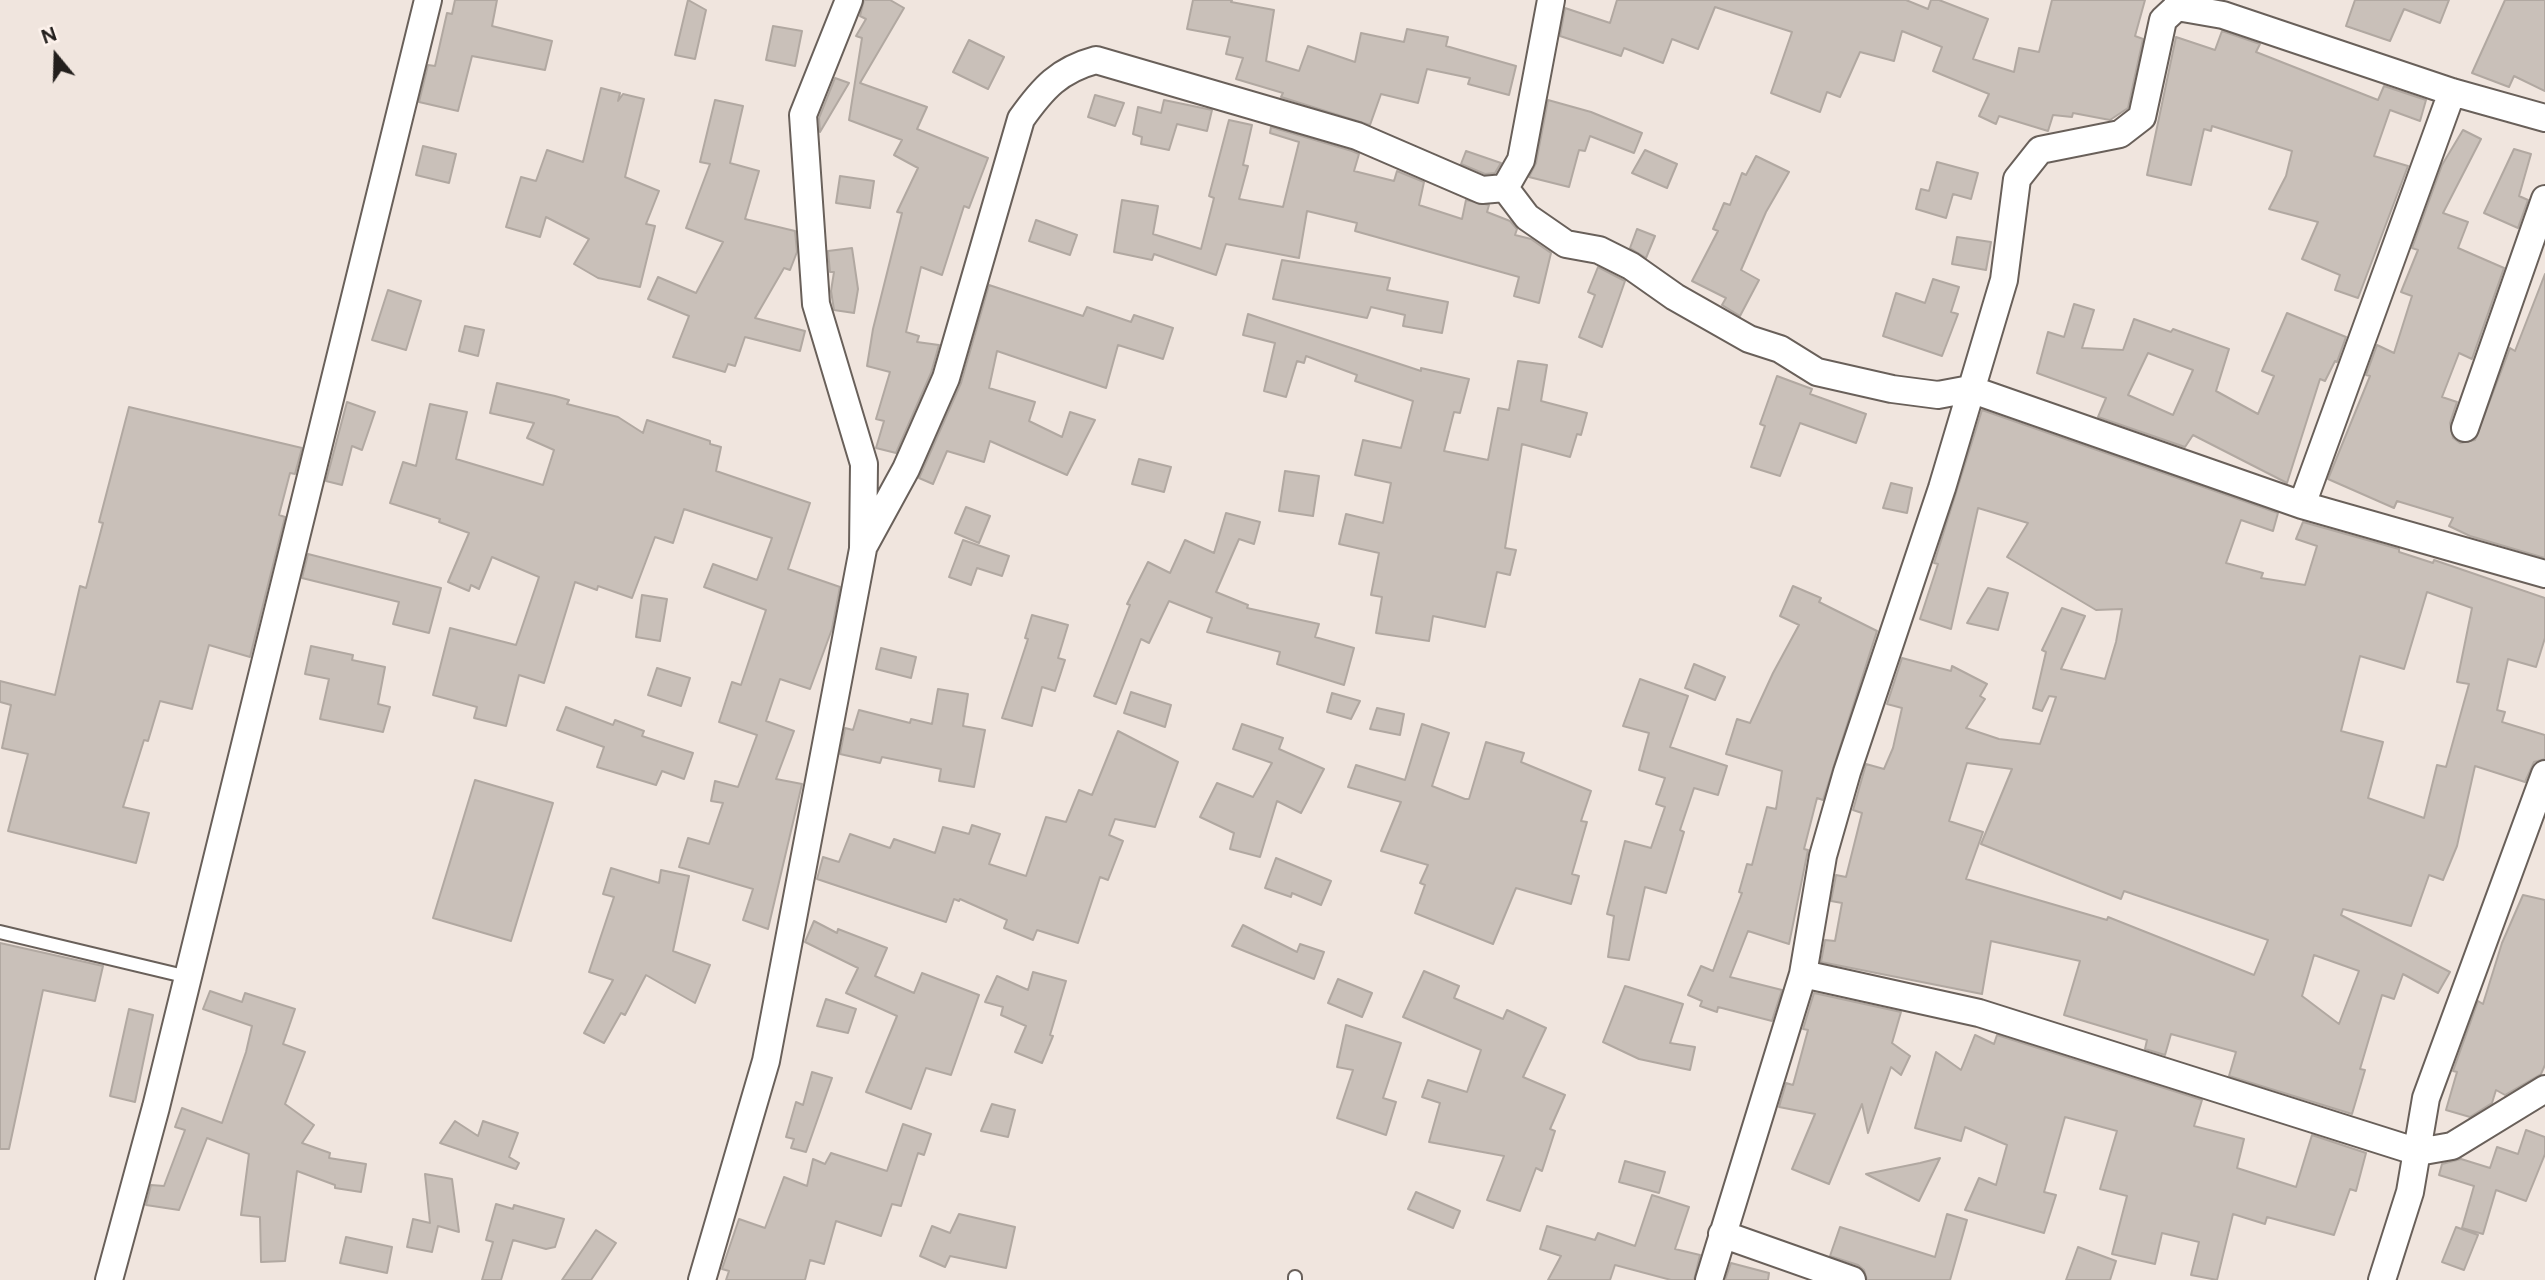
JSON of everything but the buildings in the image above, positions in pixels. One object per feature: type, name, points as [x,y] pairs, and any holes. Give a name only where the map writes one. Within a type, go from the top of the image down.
[{"type":"street","points":[[109,1280],[188,976],[428,0]]},
{"type":"street","points":[[702,1280],[766,1061],[863,549],[864,464],[816,304],[803,115],[849,0]]},
{"type":"street","points":[[1505,188],[1521,160],[1551,0]]},
{"type":"street","points":[[1709,1280],[1803,974],[1827,844],[2004,280],[2017,179],[2040,150],[2120,134],[2143,117],[2163,20],[2178,3],[2223,15],[2452,92],[2545,118]]},
{"type":"street","points":[[863,549],[906,469],[946,378],[1020,119],[1037,96],[1070,67],[1096,61],[1357,136],[1482,190],[1505,188]]},
{"type":"street","points":[[2302,505],[2452,92]]},
{"type":"street","points":[[1505,188],[1527,217],[1566,244],[1600,250],[1631,266],[1675,297],[1749,339],[1780,349],[1817,372],[1892,389],[1938,395],[1970,389],[2302,505],[2545,574]]},
{"type":"street","points":[[2465,428],[2545,199]]},
{"type":"street","points":[[2382,1280],[2410,1192],[2427,1098],[2545,774]]},
{"type":"street","points":[[1803,974],[1979,1013],[2418,1152],[2452,1146],[2545,1089]]},
{"type":"street","points":[[1722,1234],[1852,1280]]},
{"type":"lane","points":[[0,932],[188,976]]}]
